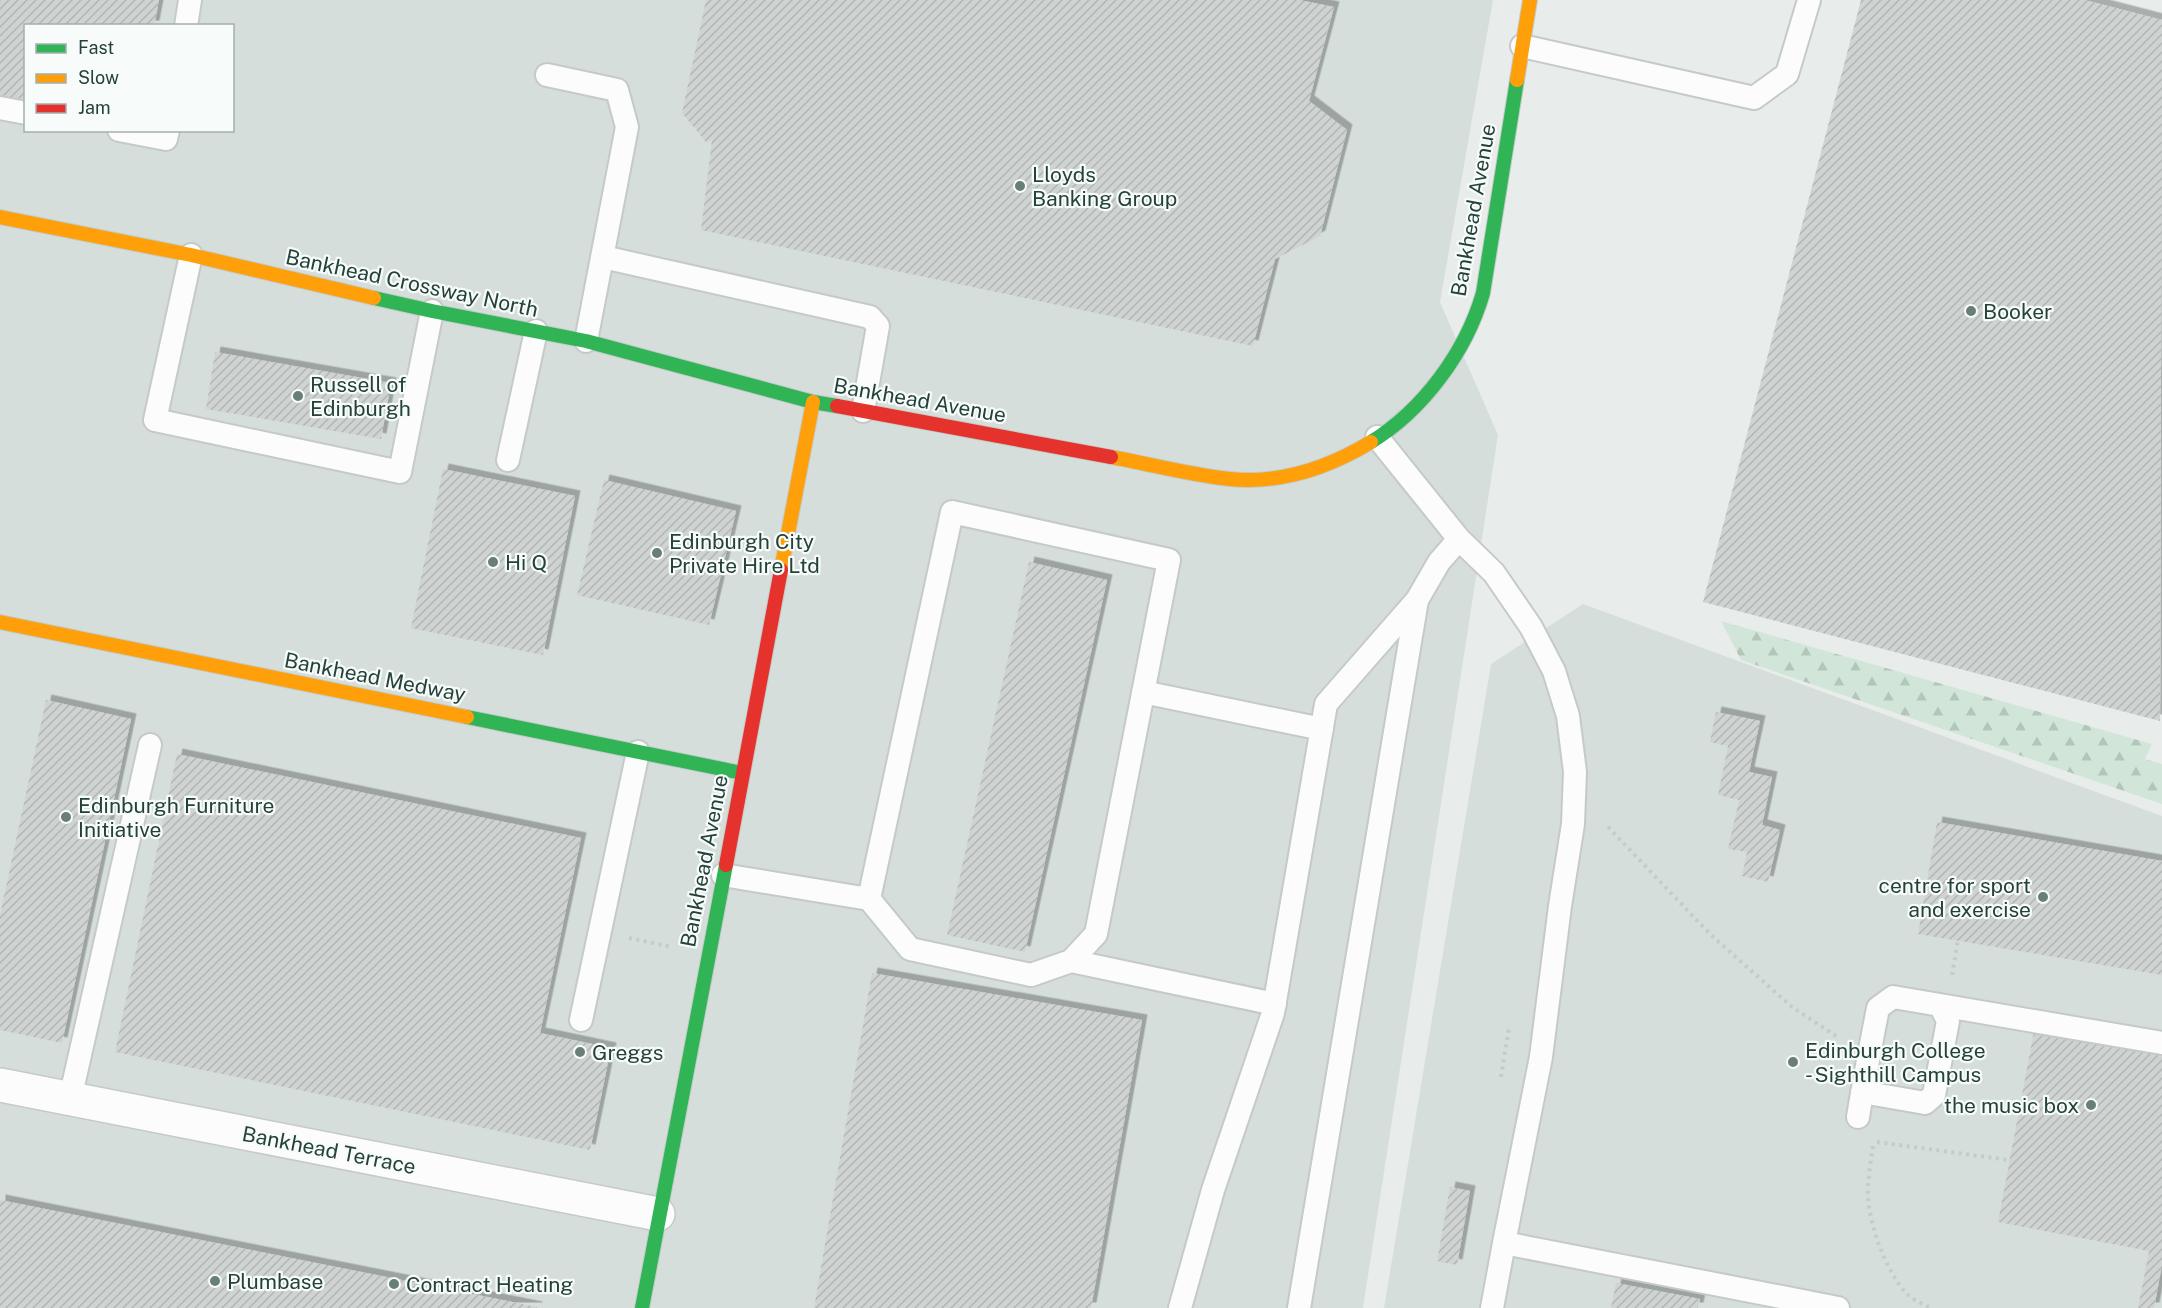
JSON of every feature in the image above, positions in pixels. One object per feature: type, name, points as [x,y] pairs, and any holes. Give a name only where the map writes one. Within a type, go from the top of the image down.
[{"type":"street","name":"Bankhead Avenue","points":[[642,1308],[813,402],[1230,479],[1265,479],[1295,475],[1323,466],[1350,453],[1377,437],[1407,414],[1433,388],[1474,322],[1483,293],[1530,0]]},
{"type":"street","name":"Bankhead Crossway North","points":[[0,217],[191,255],[432,311],[586,341],[813,402]]},
{"type":"street","name":"Bankhead Medway","points":[[0,622],[742,773]]},
{"type":"street","name":"Bankhead Terrace","points":[[0,1085],[658,1214]]},
{"type":"lane","points":[[186,24],[190,0]]},
{"type":"lane","points":[[1522,46],[1755,98],[1787,74],[1809,0]]},
{"type":"lane","points":[[547,75],[617,90],[627,127],[586,341]]},
{"type":"lane","points":[[0,108],[24,113]]},
{"type":"lane","points":[[129,132],[166,139],[168,132]]},
{"type":"lane","points":[[191,255],[154,420],[400,472],[432,311]]},
{"type":"lane","points":[[603,257],[870,317],[878,326],[863,411]]},
{"type":"lane","points":[[508,460],[536,332]]},
{"type":"lane","points":[[1377,437],[1459,539],[1494,573],[1531,627],[1554,671],[1568,716],[1575,772],[1574,824],[1560,906],[1542,1057],[1521,1149],[1492,1308]]},
{"type":"lane","points":[[723,875],[869,899],[910,949],[1031,975],[1071,961],[1096,934],[1169,560],[952,513],[869,899]]},
{"type":"lane","points":[[1180,1308],[1213,1190],[1274,1013],[1326,704],[1417,600],[1438,562],[1459,539]]},
{"type":"lane","points":[[1299,1308],[1417,600]]},
{"type":"lane","points":[[1143,692],[1322,729]]},
{"type":"lane","points":[[70,1099],[150,745]]},
{"type":"lane","points":[[581,1020],[638,752]]},
{"type":"lane","points":[[1071,961],[1275,1004]]},
{"type":"lane","points":[[1858,1117],[1878,1008],[1893,997],[2162,1043]]},
{"type":"lane","points":[[1862,1092],[1925,1103],[1934,1095],[1948,1021],[1940,1005]]},
{"type":"lane","points":[[1504,1244],[1838,1308]]},
{"type":"path","points":[[1608,827],[1710,934],[1792,1007],[1848,1044],[1870,1048]]},
{"type":"path","points":[[641,940],[665,946]]},
{"type":"path","points":[[1931,1308],[1909,1296],[1900,1285],[1874,1232],[1868,1204],[1868,1188],[1874,1142],[2009,1160]]},
{"type":"shaded area","points":[[0,0],[1493,0],[1440,302],[1498,435],[1363,1308],[0,1308]]},
{"type":"shaded area","name":"Edinburgh College - Sighthill Campus","points":[[1583,604],[2162,816],[2162,1308],[1384,1308],[1491,664]]},
{"type":"green space","points":[[1721,621],[2152,744],[2145,759],[2162,764],[2162,804],[1741,660]]},
{"type":"building","points":[[0,0],[159,0],[154,24],[24,24],[24,100],[0,95]]},
{"type":"building","name":"Lloyds Banking Group","points":[[706,0],[1299,0],[1334,7],[1309,101],[1347,130],[1320,236],[1275,259],[1253,346],[701,230],[712,140],[706,142],[682,113]]},
{"type":"building","name":"Booker","points":[[1861,0],[2084,0],[2162,20],[2160,721],[1703,602]]},
{"type":"building","name":"Russell of Edinburgh","points":[[215,352],[391,383],[381,439],[206,409]]},
{"type":"building","name":"Hi Q","points":[[443,469],[575,496],[543,655],[411,628]]},
{"type":"building","name":"Edinburgh City Private Hire Ltd","points":[[604,480],[736,511],[709,625],[577,595]]},
{"type":"building","points":[[1029,562],[1107,580],[1025,952],[947,935]]},
{"type":"building","name":"Edinburgh Furniture Initiative","points":[[46,700],[131,719],[62,1043],[0,1030],[0,915]]},
{"type":"building","points":[[1716,712],[1760,721],[1749,772],[1772,777],[1762,825],[1780,830],[1768,882],[1742,876],[1747,852],[1728,849],[1739,800],[1718,795],[1728,746],[1710,742]]},
{"type":"building","points":[[177,754],[581,838],[540,1033],[611,1048],[590,1150],[115,1052]]},
{"type":"building","name":"centre for sport and exercise","points":[[1937,822],[2162,861],[2162,975],[1918,934]]},
{"type":"building","points":[[872,973],[1142,1020],[1091,1308],[814,1308]]},
{"type":"building","name":"the music box","points":[[2035,1026],[2162,1051],[2162,1265],[2154,1308],[2138,1308],[2149,1251],[1998,1222]]},
{"type":"building","points":[[1450,1187],[1470,1191],[1457,1265],[1437,1261]]},
{"type":"building","points":[[0,1200],[537,1307],[537,1308],[0,1308]]},
{"type":"building","points":[[1616,1283],[1700,1299],[1698,1308],[1611,1308]]},
{"type":"traffic: fast","points":[[1371,442],[1408,414],[1440,378],[1466,337],[1475,315],[1483,293],[1517,80]]},
{"type":"traffic: fast","points":[[374,298],[586,341],[813,402],[837,406]]},
{"type":"traffic: fast","points":[[467,717],[742,773]]},
{"type":"traffic: fast","points":[[642,1308],[726,865]]},
{"type":"traffic: slow","points":[[1517,80],[1530,0]]},
{"type":"traffic: slow","points":[[0,217],[191,255],[374,298]]},
{"type":"traffic: slow","points":[[781,570],[813,402]]},
{"type":"traffic: slow","points":[[1111,457],[1215,477],[1267,479],[1321,466],[1371,442]]},
{"type":"traffic: slow","points":[[0,622],[467,717]]},
{"type":"traffic: jam","points":[[837,406],[1111,457]]},
{"type":"traffic: jam","points":[[726,865],[781,570]]},
{"type":"place","name":"Lloyds Banking Group","points":[[1020,186]]},
{"type":"place","name":"Booker","points":[[1971,311]]},
{"type":"place","name":"Russell of Edinburgh","points":[[298,396]]},
{"type":"place","name":"Edinburgh City Private Hire Ltd","points":[[657,553]]},
{"type":"place","name":"Hi Q","points":[[493,562]]},
{"type":"place","name":"Edinburgh Furniture Initiative","points":[[66,817]]},
{"type":"place","name":"centre for sport and exercise","points":[[2043,897]]},
{"type":"place","name":"Greggs","points":[[580,1052]]},
{"type":"place","name":"Edinburgh College - Sighthill Campus","points":[[1793,1062]]},
{"type":"place","name":"the music box","points":[[2091,1105]]},
{"type":"place","name":"Plumbase","points":[[215,1281]]},
{"type":"place","name":"Contract Heating","points":[[394,1284]]}]
